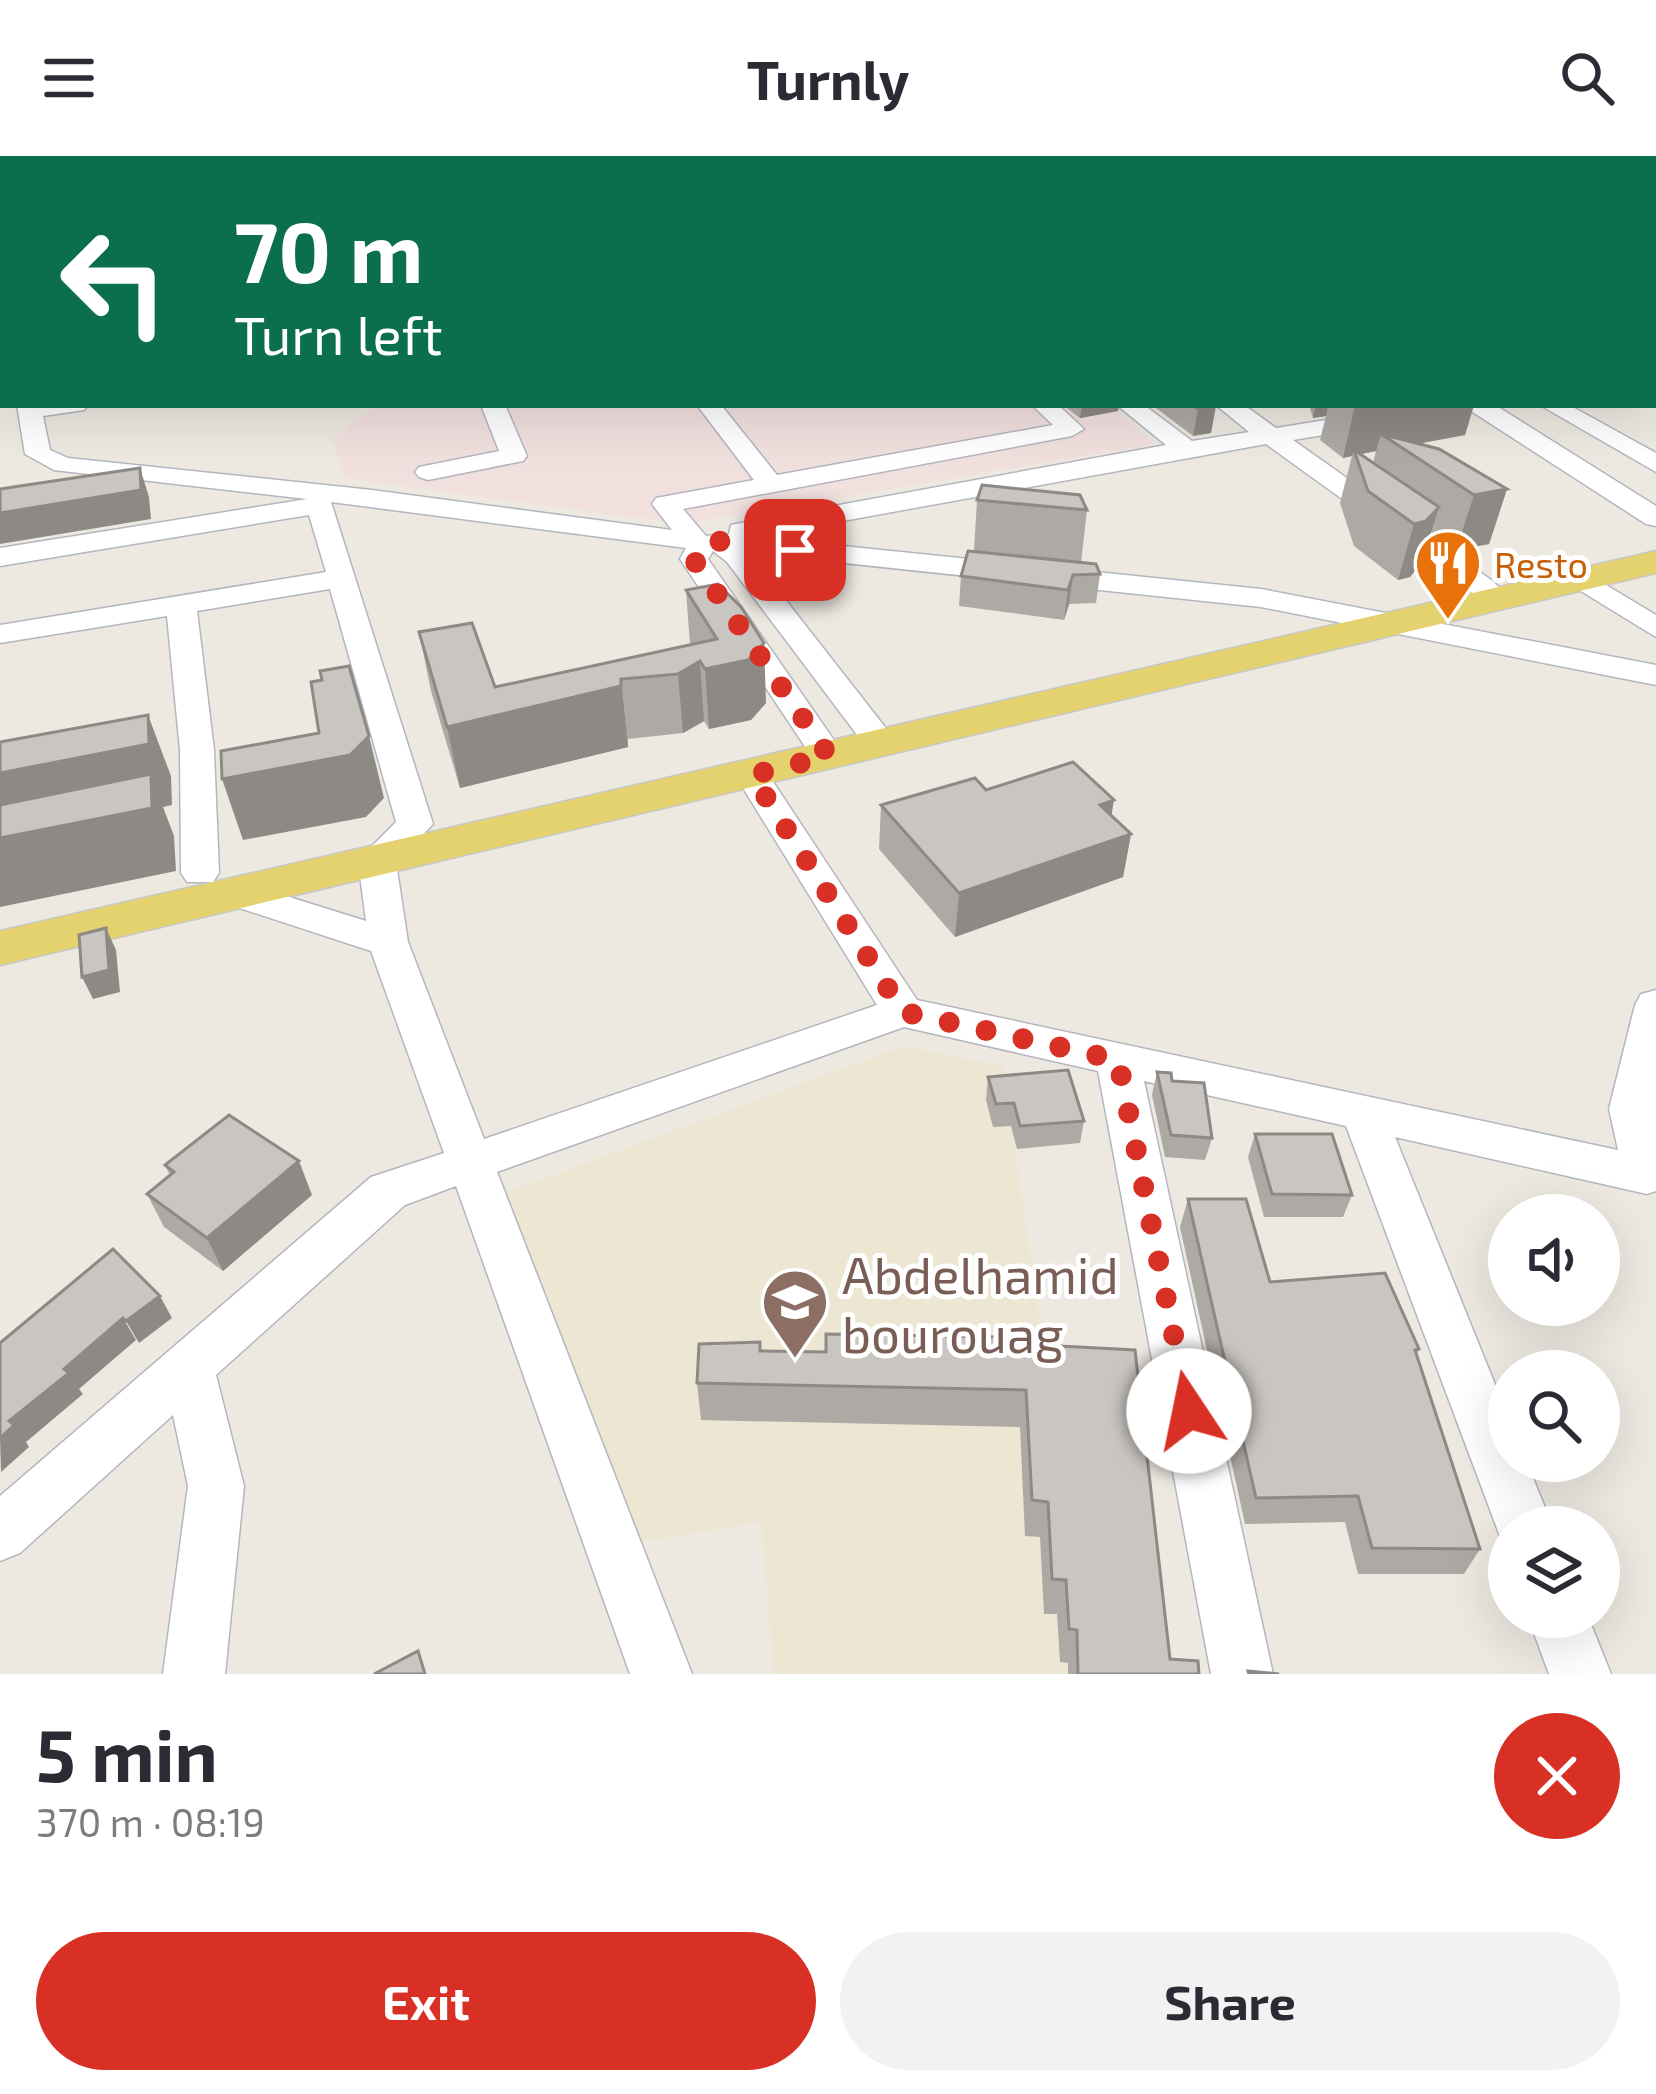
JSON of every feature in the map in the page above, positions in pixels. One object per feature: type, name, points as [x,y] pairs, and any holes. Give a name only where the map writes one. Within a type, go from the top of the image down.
[{"type":"main road","points":[[876,735],[1349,614],[1656,547]]},
{"type":"main road","points":[[217,883],[415,824],[821,747],[1656,562]]},
{"type":"main road","points":[[10,927],[217,883],[377,860],[752,775],[821,747]]},
{"type":"street","points":[[29,408],[38,454],[63,465],[372,498],[643,537],[682,548],[1187,449],[1448,408]]},
{"type":"street","points":[[428,472],[514,456],[494,408]]},
{"type":"street","points":[[712,408],[769,482]]},
{"type":"street","points":[[876,735],[722,542],[665,504],[1072,429],[1048,408]]},
{"type":"street","points":[[1134,408],[1187,449]]},
{"type":"street","points":[[1232,408],[1484,588]]},
{"type":"street","points":[[1483,408],[1656,518]]},
{"type":"street","points":[[1557,408],[1656,464]]},
{"type":"street","points":[[715,495],[722,542],[821,747]]},
{"type":"street","points":[[0,556],[372,498]]},
{"type":"street","points":[[320,505],[415,824],[377,860],[388,942],[661,1674]]},
{"type":"street","points":[[722,542],[1261,598],[1656,675]]},
{"type":"street","points":[[0,634],[339,579]]},
{"type":"street","points":[[1580,579],[1656,628]]},
{"type":"street","points":[[181,605],[197,750],[196,816],[217,883],[388,942]]},
{"type":"street","points":[[153,759],[197,750]]},
{"type":"street","points":[[752,775],[903,1012]]},
{"type":"street","points":[[152,825],[196,816]]},
{"type":"street","points":[[0,1533],[388,1191],[903,1012],[1652,1184],[1631,1109],[1655,1013]]},
{"type":"street","points":[[1118,1060],[1242,1674]]},
{"type":"street","points":[[1364,1115],[1516,1506]]},
{"type":"street","points":[[189,1370],[216,1486],[194,1674]]},
{"type":"street","points":[[1566,1638],[1580,1674]]},
{"type":"shaded area","points":[[373,408],[1111,408],[1156,444],[684,524],[345,478],[332,439]]},
{"type":"shaded area","name":"Abdelhamid bourouag","points":[[904,1046],[1003,1066],[1091,1674],[774,1674],[761,1522],[614,1547],[483,1201]]},
{"type":"building","points":[[1381,434],[1439,449],[1507,489],[1474,495]]},
{"type":"building","points":[[1354,450],[1439,507],[1426,521],[1414,524],[1368,491]]},
{"type":"building","points":[[140,468],[141,490],[0,513],[0,489]]},
{"type":"building","points":[[982,485],[1080,495],[1087,510],[977,500]]},
{"type":"building","points":[[968,551],[1096,564],[1100,574],[1073,575],[1068,590],[961,576]]},
{"type":"building","points":[[718,584],[741,607],[764,643],[748,660],[705,669],[700,661],[678,674],[621,679],[621,686],[447,727],[419,632],[472,623],[495,687],[717,639],[686,590]]},
{"type":"building","points":[[349,666],[369,736],[350,755],[222,779],[221,751],[319,733],[311,682],[322,680],[320,671]]},
{"type":"building","points":[[148,715],[149,744],[0,773],[0,742]]},
{"type":"building","points":[[1073,762],[1114,800],[1100,805],[1131,834],[959,893],[881,805],[975,778],[986,790]]},
{"type":"building","points":[[151,774],[152,808],[0,838],[0,805]]},
{"type":"building","points":[[106,928],[109,970],[82,977],[79,935]]},
{"type":"building","points":[[1068,1070],[1084,1121],[1020,1126],[1014,1103],[996,1104],[988,1077]]},
{"type":"building","points":[[1157,1072],[1171,1073],[1172,1081],[1204,1083],[1212,1138],[1171,1135]]},
{"type":"building","points":[[229,1115],[299,1161],[207,1238],[147,1194],[174,1172],[165,1165]]},
{"type":"building","points":[[1255,1134],[1332,1134],[1352,1195],[1272,1194]]},
{"type":"building","points":[[1188,1199],[1246,1199],[1270,1282],[1385,1273],[1419,1349],[1415,1350],[1480,1549],[1372,1548],[1358,1496],[1256,1498]]},
{"type":"building","points":[[113,1249],[160,1296],[126,1321],[123,1318],[64,1369],[69,1373],[9,1421],[14,1425],[0,1438],[0,1343]]},
{"type":"building","points":[[826,1334],[1000,1337],[1000,1343],[1135,1350],[1170,1659],[1198,1661],[1199,1674],[1078,1674],[1077,1630],[1069,1629],[1066,1580],[1052,1579],[1048,1502],[1032,1500],[1026,1390],[697,1383],[699,1344],[760,1342],[760,1351],[826,1352]]},
{"type":"building","points":[[418,1651],[425,1674],[374,1674]]},
{"type":"place","name":"Resto","points":[[1448,622]]},
{"type":"place","name":"Abdelhamid bourouag","points":[[795,1361]]},
{"type":"route","points":[[795,550],[717,541],[701,547],[694,560],[829,756],[752,775],[903,1012],[1118,1060],[1189,1411]]}]
